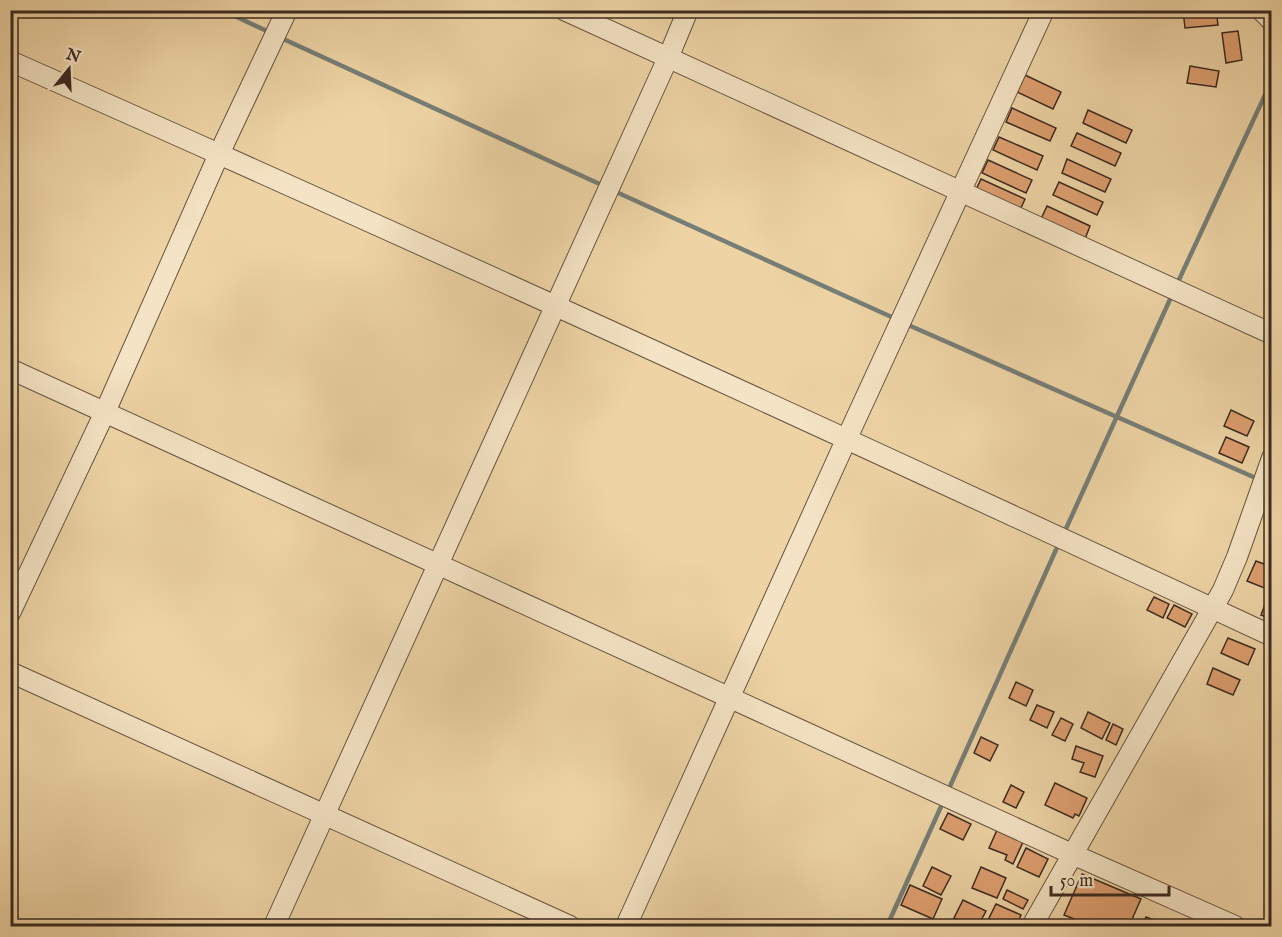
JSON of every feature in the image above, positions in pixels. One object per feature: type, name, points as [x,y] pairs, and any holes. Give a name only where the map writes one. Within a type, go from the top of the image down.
[{"type":"street","points":[[10,613],[105,412],[219,154],[287,10]]},
{"type":"street","points":[[564,10],[1272,334]]},
{"type":"street","points":[[274,927],[688,10]]},
{"type":"street","points":[[626,927],[1044,10]]},
{"type":"street","points":[[1261,10],[1272,21]]},
{"type":"street","points":[[10,61],[555,304],[1272,636]]},
{"type":"street","points":[[10,369],[1235,927]]},
{"type":"street","points":[[1032,927],[1213,609],[1238,557],[1272,458]]},
{"type":"street","points":[[10,672],[570,927]]},
{"type":"building","points":[[1183,10],[1216,10],[1218,25],[1185,28]]},
{"type":"building","points":[[1238,31],[1242,60],[1226,63],[1222,33]]},
{"type":"building","points":[[1190,66],[1219,71],[1216,87],[1187,83]]},
{"type":"building","points":[[1025,75],[1061,92],[1053,109],[1017,92]]},
{"type":"building","points":[[1012,108],[1056,128],[1050,141],[1006,122]]},
{"type":"building","points":[[1088,110],[1132,130],[1126,143],[1083,123]]},
{"type":"building","points":[[1077,133],[1121,153],[1115,166],[1071,146]]},
{"type":"building","points":[[999,137],[1043,156],[1037,170],[993,150]]},
{"type":"building","points":[[1067,159],[1111,179],[1105,192],[1062,173]]},
{"type":"building","points":[[988,160],[1032,180],[1026,193],[982,173]]},
{"type":"building","points":[[981,179],[1025,199],[1019,212],[975,192]]},
{"type":"building","points":[[1059,182],[1103,202],[1097,215],[1053,195]]},
{"type":"building","points":[[1047,206],[1090,226],[1085,239],[1041,219]]},
{"type":"building","points":[[1231,410],[1254,421],[1247,436],[1224,426]]},
{"type":"building","points":[[1226,437],[1249,447],[1242,463],[1219,453]]},
{"type":"building","points":[[1256,561],[1272,567],[1272,591],[1247,581]]},
{"type":"building","points":[[1154,597],[1169,604],[1163,618],[1147,610]]},
{"type":"building","points":[[1266,602],[1272,604],[1272,619],[1261,615]]},
{"type":"building","points":[[1174,605],[1192,614],[1185,627],[1167,618]]},
{"type":"building","points":[[1228,638],[1255,649],[1248,665],[1221,653]]},
{"type":"building","points":[[1213,668],[1240,680],[1233,695],[1207,684]]},
{"type":"building","points":[[1016,682],[1033,690],[1026,706],[1009,698]]},
{"type":"building","points":[[1037,705],[1054,712],[1047,728],[1030,720]]},
{"type":"building","points":[[1088,712],[1110,723],[1102,739],[1081,728]]},
{"type":"building","points":[[1061,718],[1073,724],[1065,741],[1052,735]]},
{"type":"building","points":[[1113,724],[1123,729],[1116,745],[1106,740]]},
{"type":"building","points":[[981,737],[998,745],[990,761],[974,753]]},
{"type":"building","points":[[1076,746],[1103,756],[1095,777],[1080,772],[1084,763],[1072,759]]},
{"type":"building","points":[[1055,783],[1087,798],[1079,816],[1075,814],[1073,818],[1045,805]]},
{"type":"building","points":[[1011,785],[1024,792],[1016,808],[1003,802]]},
{"type":"building","points":[[948,813],[971,824],[963,840],[940,829]]},
{"type":"building","points":[[997,830],[1023,842],[1013,864],[1005,860],[1007,855],[989,848]]},
{"type":"building","points":[[1026,848],[1048,859],[1039,877],[1017,867]]},
{"type":"building","points":[[932,867],[951,876],[941,895],[923,886]]},
{"type":"building","points":[[981,867],[1006,878],[997,898],[972,888]]},
{"type":"building","points":[[1082,874],[1141,899],[1129,926],[1092,926],[1064,915]]},
{"type":"building","points":[[910,885],[942,899],[933,919],[901,905]]},
{"type":"building","points":[[1007,890],[1028,900],[1023,909],[1003,899]]},
{"type":"building","points":[[963,900],[986,911],[978,926],[971,926],[954,918]]},
{"type":"building","points":[[996,904],[1021,915],[1017,925],[1009,921],[1006,926],[985,926]]},
{"type":"building","points":[[1146,917],[1170,926],[1142,926]]},
{"type":"waterway","points":[[222,10],[271,33]]},
{"type":"waterway","points":[[279,37],[604,186]]},
{"type":"waterway","points":[[1177,284],[1272,80]]},
{"type":"waterway","points":[[614,191],[896,319]]},
{"type":"waterway","points":[[1064,533],[1172,295]]},
{"type":"waterway","points":[[906,324],[1258,479]]},
{"type":"waterway","points":[[947,793],[1059,543]]},
{"type":"waterway","points":[[887,926],[944,800]]}]
